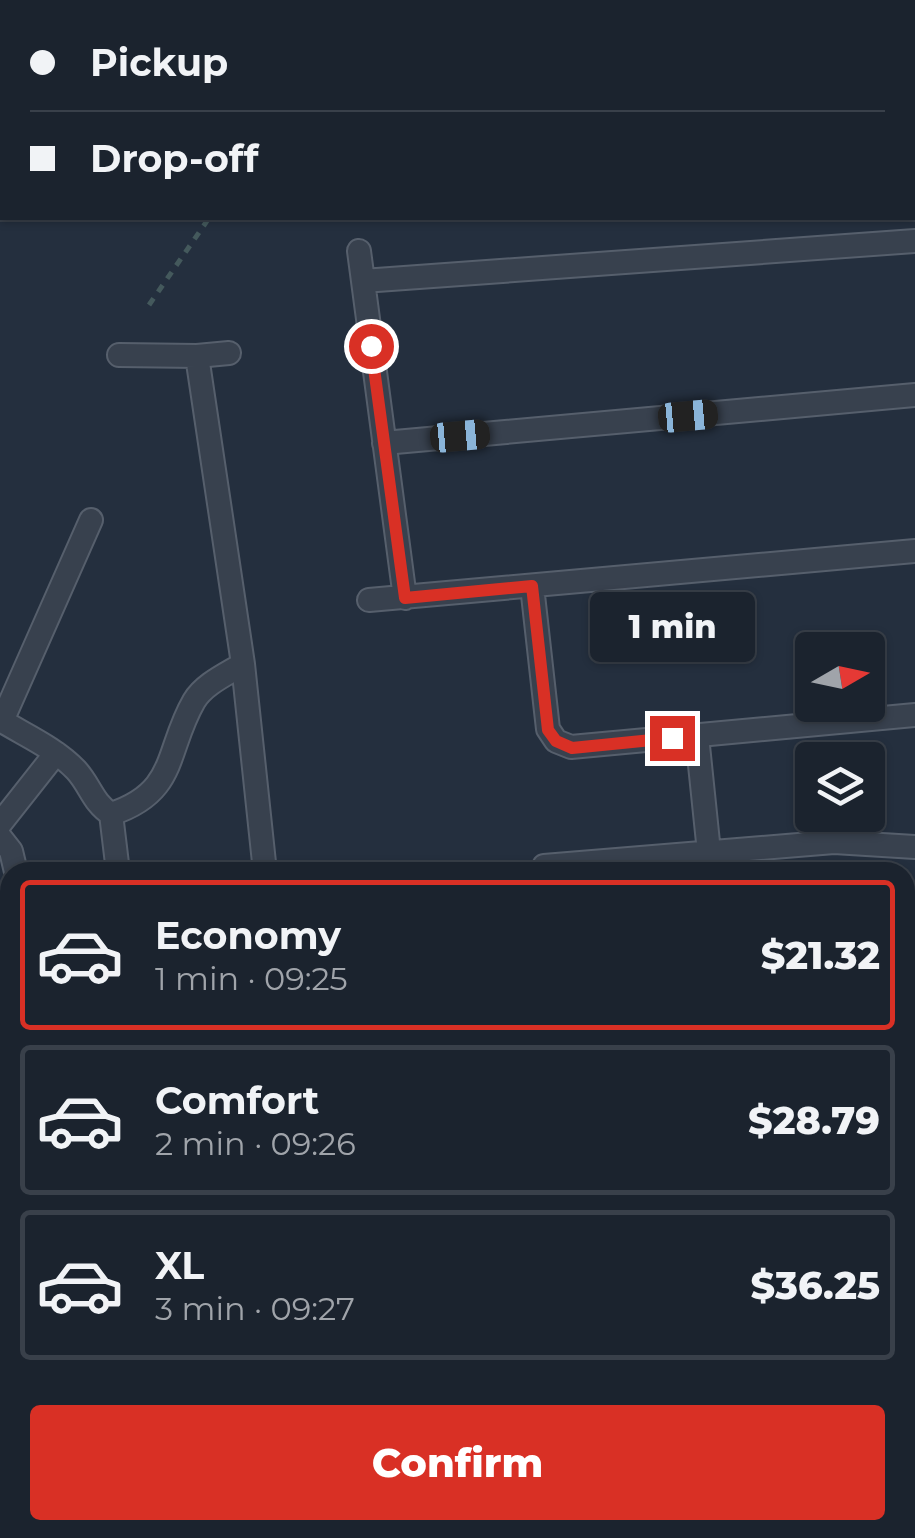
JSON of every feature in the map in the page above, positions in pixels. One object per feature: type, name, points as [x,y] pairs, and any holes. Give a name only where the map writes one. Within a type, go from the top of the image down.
[{"type":"street","points":[[363,281],[915,241]]},
{"type":"street","points":[[359,251],[405,598]]},
{"type":"street","points":[[119,355],[229,353]]},
{"type":"street","points":[[197,356],[244,664],[263,862]]},
{"type":"street","points":[[384,443],[915,395]]},
{"type":"street","points":[[91,520],[1,721],[56,753],[78,772],[100,807],[111,814]]},
{"type":"street","points":[[369,600],[915,551]]},
{"type":"street","points":[[532,586],[548,730],[556,741],[572,748],[915,715]]},
{"type":"street","points":[[111,814],[136,806],[165,775],[195,700],[215,681],[244,664]]},
{"type":"street","points":[[697,736],[709,852]]},
{"type":"street","points":[[0,824],[56,753]]},
{"type":"street","points":[[111,814],[117,862]]},
{"type":"street","points":[[0,837],[12,851],[14,862]]},
{"type":"street","points":[[591,862],[834,842],[915,847]]},
{"type":"path","points":[[149,305],[208,220]]},
{"type":"route","points":[[371,346],[405,598],[532,586],[548,730],[556,741],[572,748],[672,738]]}]
